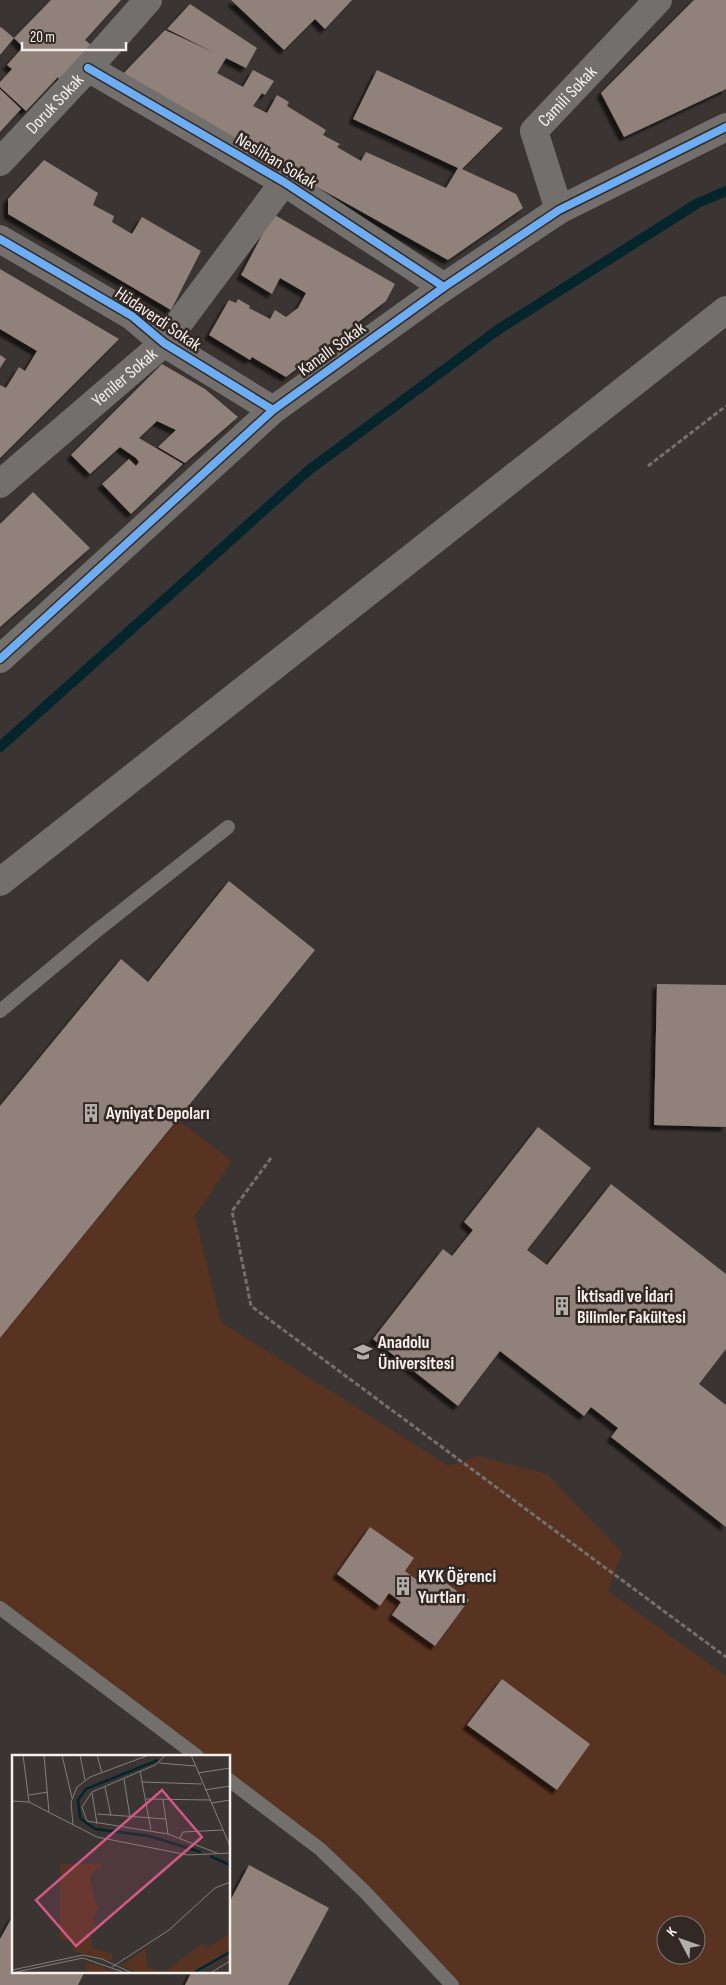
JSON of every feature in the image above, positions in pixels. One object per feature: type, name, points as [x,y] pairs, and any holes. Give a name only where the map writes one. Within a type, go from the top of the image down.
[{"type":"street","name":"Doruk Sokak","points":[[0,162],[88,68],[148,0]]},
{"type":"street","name":"Camili Sokak","points":[[559,210],[534,131],[658,0]]},
{"type":"street","name":"Neslihan Sokak","points":[[88,68],[284,182],[444,287]]},
{"type":"street","name":"Kanallı Sokak","points":[[0,658],[273,410],[444,287],[559,210],[726,127]]},
{"type":"street","name":"Yeniler Sokak","points":[[0,484],[164,342],[284,182]]},
{"type":"street","name":"Hüdaverdi Sokak","points":[[0,239],[132,316],[164,342],[273,410]]},
{"type":"street","points":[[0,882],[726,310]]},
{"type":"lane","points":[[0,1011],[228,827]]},
{"type":"lane","points":[[0,1608],[196,1755]]},
{"type":"lane","points":[[230,1781],[320,1849],[365,1892],[452,1985]]},
{"type":"path","points":[[648,466],[726,406]]},
{"type":"path","points":[[271,1158],[232,1210],[251,1306],[726,1657]]},
{"type":"shaded area","points":[[178,1120],[232,1161],[195,1216],[221,1322],[449,1466],[479,1456],[547,1474],[622,1552],[608,1591],[726,1676],[726,1985],[452,1985],[365,1892],[230,1781],[230,1755],[196,1755],[0,1608],[0,1338]]},
{"type":"building","points":[[51,0],[121,0],[85,40],[91,45],[26,111],[0,87],[0,82],[12,69],[7,65],[23,47],[14,38]]},
{"type":"building","points":[[231,0],[352,0],[325,29],[315,19],[284,50]]},
{"type":"building","points":[[694,0],[726,0],[726,89],[624,137],[601,93]]},
{"type":"building","points":[[190,4],[257,48],[246,68],[226,58],[217,73],[243,87],[253,70],[274,81],[265,95],[262,93],[253,106],[267,113],[277,95],[289,102],[287,106],[326,130],[323,135],[340,144],[337,147],[361,161],[366,152],[446,188],[458,168],[353,119],[377,70],[503,128],[462,169],[516,194],[523,208],[448,260],[217,131],[122,75],[165,30],[215,53],[167,29]]},
{"type":"building","points":[[0,28],[14,38],[0,55]]},
{"type":"building","points":[[0,89],[21,109],[0,132]]},
{"type":"building","points":[[44,160],[98,193],[93,205],[114,216],[112,222],[132,234],[142,217],[201,251],[171,310],[8,214],[8,199]]},
{"type":"building","points":[[273,214],[395,284],[386,301],[286,377],[252,357],[250,360],[209,335],[229,300],[236,303],[238,299],[250,306],[249,308],[270,319],[275,310],[286,317],[298,308],[306,293],[280,278],[272,294],[241,275]]},
{"type":"building","points":[[0,269],[119,339],[0,458],[0,385],[6,388],[19,367],[25,371],[37,351],[0,329]]},
{"type":"building","points":[[0,355],[6,359],[0,368]]},
{"type":"building","points":[[162,364],[205,389],[238,417],[185,463],[158,447],[176,430],[157,421],[139,438],[183,464],[131,514],[102,484],[129,459],[136,466],[139,462],[136,458],[120,447],[90,474],[71,455]]},
{"type":"building","points":[[33,492],[90,548],[0,627],[0,524]]},
{"type":"building","name":"Ayniyat Depoları","points":[[229,881],[315,950],[0,1338],[0,1106],[121,959],[148,982]]},
{"type":"building","points":[[657,984],[726,985],[726,1127],[654,1125]]},
{"type":"building","name":"İktisadi ve İdari Bilimler Fakültesi","points":[[538,1127],[591,1168],[527,1250],[547,1265],[611,1184],[726,1274],[726,1349],[699,1384],[726,1405],[726,1527],[611,1437],[618,1428],[591,1407],[584,1416],[500,1351],[458,1406],[373,1339],[443,1249],[452,1256],[473,1230],[464,1222]]},
{"type":"building","name":"KYK Öğrenci Yurtları","points":[[370,1527],[414,1558],[405,1571],[417,1580],[426,1568],[469,1600],[435,1646],[392,1615],[401,1602],[389,1593],[380,1606],[337,1574]]},
{"type":"building","points":[[502,1679],[590,1744],[557,1790],[467,1725]]},
{"type":"building","points":[[249,1865],[329,1908],[288,1985],[185,1985],[192,1972],[230,1972],[230,1901]]},
{"type":"building","points":[[12,1918],[12,1972],[84,1972],[78,1985],[0,1985],[0,1939]]},
{"type":"waterway","points":[[0,747],[309,470],[499,329],[698,203],[726,191]]},
{"type":"cycle path","points":[[88,68],[284,182],[444,287]]},
{"type":"cycle path","points":[[0,659],[273,410],[444,287],[559,210],[726,127]]},
{"type":"cycle path","points":[[0,239],[132,316],[164,343],[273,410]]},
{"type":"place","name":"Ayniyat Depoları","points":[[91,1113]]},
{"type":"place","name":"İktisadi ve İdari Bilimler Fakültesi","points":[[562,1306]]},
{"type":"place","name":"Anadolu Üniversitesi","points":[[363,1352]]},
{"type":"place","name":"KYK Öğrenci Yurtları","points":[[403,1586]]}]
